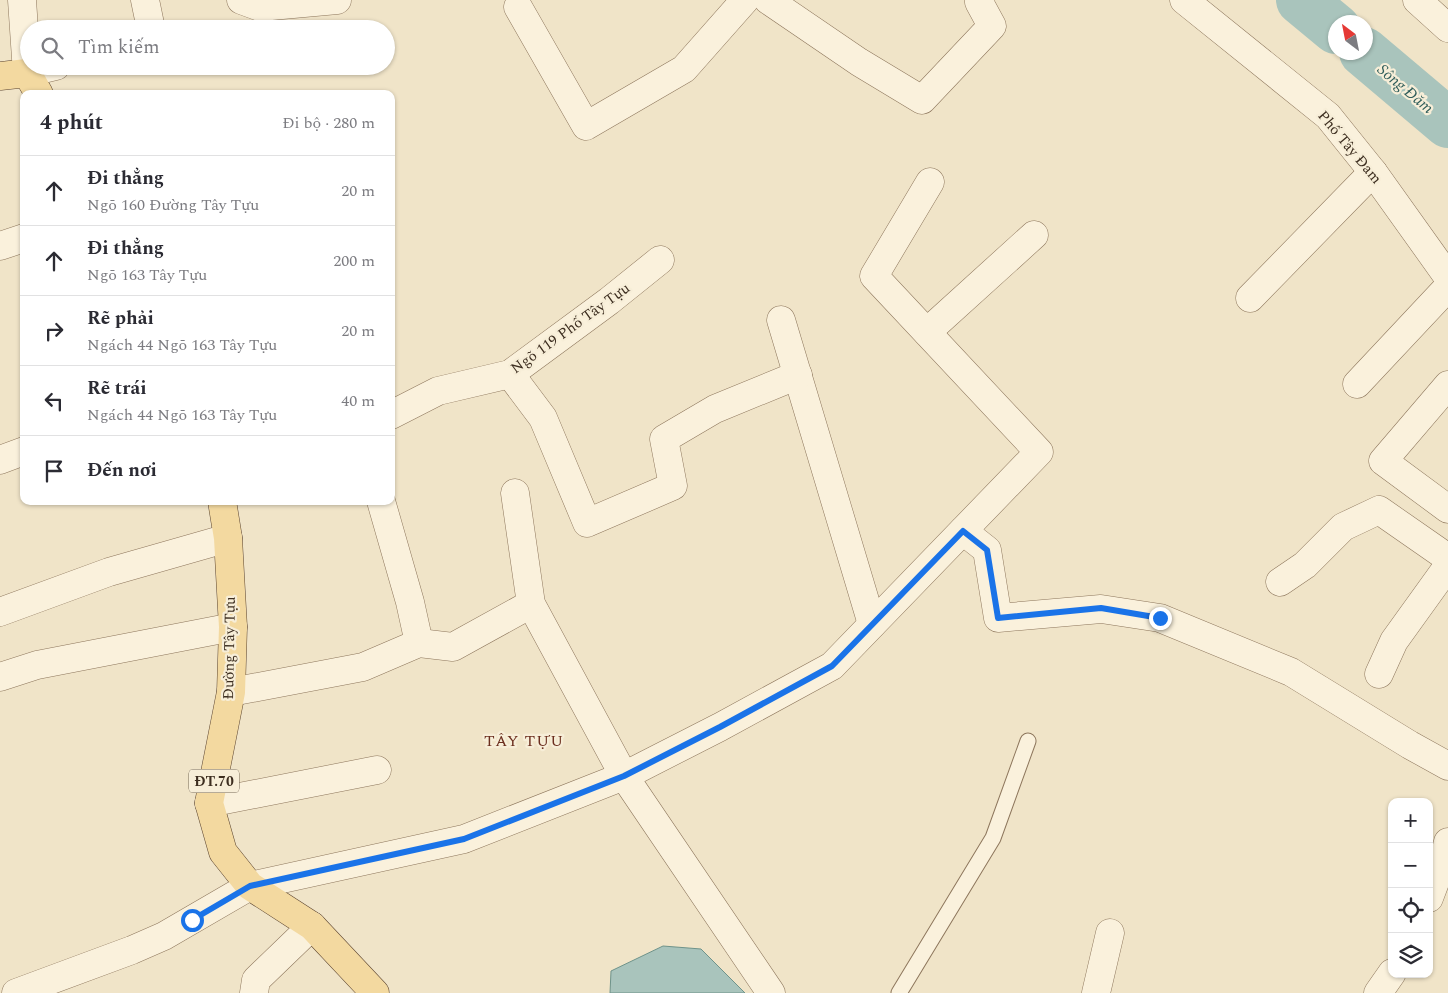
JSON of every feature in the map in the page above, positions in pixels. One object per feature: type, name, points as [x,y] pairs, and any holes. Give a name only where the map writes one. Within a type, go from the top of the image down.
[{"type":"main road","points":[[0,76],[33,83]]},
{"type":"main road","name":"Đường Tây Tựu","points":[[223,505],[228,538],[233,627],[231,692],[209,803],[224,852],[250,886],[312,926],[375,993]]},
{"type":"street","points":[[22,0],[25,20]]},
{"type":"street","points":[[145,0],[150,20]]},
{"type":"street","points":[[241,0],[260,7],[337,0]]},
{"type":"street","points":[[518,7],[586,126],[684,69],[745,0]]},
{"type":"street","points":[[768,0],[859,62],[922,100],[992,26],[978,2],[980,0]]},
{"type":"street","name":"Phố Tây Đam","points":[[1184,0],[1328,116],[1373,172],[1448,277]]},
{"type":"street","points":[[1417,0],[1448,28]]},
{"type":"street","points":[[33,83],[44,75]]},
{"type":"street","points":[[1250,298],[1373,172]]},
{"type":"street","points":[[16,993],[156,940],[250,886],[464,839],[624,776],[720,727],[832,666],[1039,452],[874,276],[930,182]]},
{"type":"street","points":[[927,332],[1034,235]]},
{"type":"street","points":[[0,246],[20,239]]},
{"type":"street","name":"Ngõ 119 Phố Tây Tựu","points":[[395,413],[438,391],[510,374],[609,301],[660,260]]},
{"type":"street","points":[[1356,384],[1448,286]]},
{"type":"street","points":[[781,320],[872,624]]},
{"type":"street","points":[[510,374],[544,418],[586,523],[673,486],[664,439],[715,409],[798,375]]},
{"type":"street","points":[[1448,385],[1383,461],[1448,509]]},
{"type":"street","points":[[0,460],[20,452]]},
{"type":"street","points":[[516,493],[531,604],[624,776],[771,993]]},
{"type":"street","points":[[382,505],[410,602],[419,643]]},
{"type":"street","points":[[1280,582],[1305,565],[1343,527],[1380,510],[1448,558]]},
{"type":"street","points":[[963,531],[987,550],[998,618],[1101,608],[1160,618],[1291,672],[1410,745],[1448,766]]},
{"type":"street","points":[[0,612],[109,572],[228,538]]},
{"type":"street","points":[[1379,674],[1394,641],[1448,566]]},
{"type":"street","points":[[231,692],[363,668],[419,643],[453,647],[531,604]]},
{"type":"street","points":[[0,677],[37,665],[233,627]]},
{"type":"street","points":[[209,803],[377,770]]},
{"type":"street","points":[[1433,888],[1447,853]]},
{"type":"street","points":[[254,993],[256,980],[312,926]]},
{"type":"street","points":[[1096,993],[1110,933]]},
{"type":"street","points":[[1378,993],[1388,978]]},
{"type":"lane","points":[[899,993],[993,838],[1028,741]]},
{"type":"water","points":[[663,946],[701,949],[745,993],[610,993],[611,971]]},
{"type":"waterway","name":"Sông Đăm","points":[[1301,0],[1328,22]]},
{"type":"waterway","name":"Sông Đăm","points":[[1373,60],[1448,123]]},
{"type":"district","name":"TÂY TỰU","points":[[524,740]]},
{"type":"route","points":[[192,920],[250,886],[464,839],[624,776],[720,727],[832,666],[963,531],[987,550],[998,618],[1101,608],[1160,618]]}]
